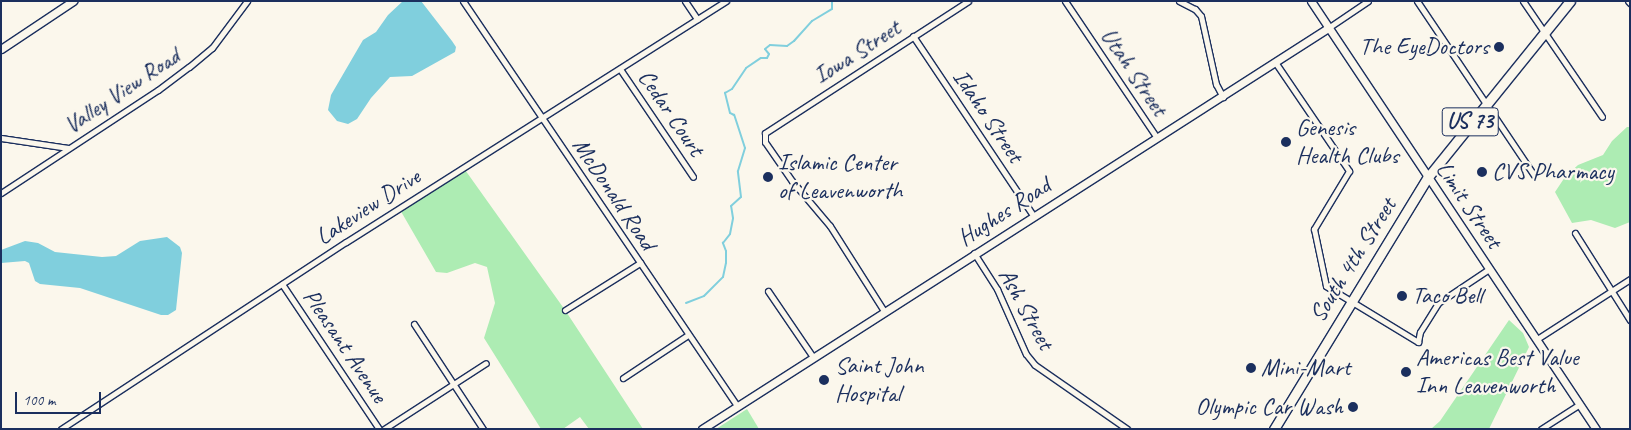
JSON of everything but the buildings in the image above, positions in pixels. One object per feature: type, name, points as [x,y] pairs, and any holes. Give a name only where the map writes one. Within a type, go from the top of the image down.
[{"type":"highway","name":"South 4th Street","points":[[1274,429],[1428,177],[1486,102],[1570,1]]},
{"type":"street","points":[[1,49],[73,1]]},
{"type":"street","name":"Valley View Road","points":[[1,193],[158,90],[212,48],[247,1]]},
{"type":"street","name":"McDonald Road","points":[[463,1],[737,406]]},
{"type":"street","points":[[685,1],[698,19]]},
{"type":"street","name":"Lakeview Drive","points":[[61,429],[282,284],[726,1]]},
{"type":"street","name":"Iowa Street","points":[[884,311],[830,226],[792,181],[765,142],[765,133],[968,1]]},
{"type":"street","name":"Utah Street","points":[[1065,1],[1157,138]]},
{"type":"street","points":[[1179,1],[1195,9],[1201,16],[1216,84],[1223,97]]},
{"type":"street","name":"Limit Street","points":[[1310,1],[1596,429]]},
{"type":"street","points":[[1328,28],[1368,1]]},
{"type":"street","points":[[1417,1],[1534,175]]},
{"type":"street","points":[[1523,1],[1602,117]]},
{"type":"street","name":"Hughes Road","points":[[702,429],[1033,215],[1223,97],[1328,28]]},
{"type":"street","name":"Idaho Street","points":[[914,36],[1033,215]]},
{"type":"street","points":[[1275,62],[1348,171],[1314,229],[1326,286],[1418,342],[1420,332],[1438,303],[1489,269]]},
{"type":"street","name":"Cedar Court","points":[[620,69],[694,177]]},
{"type":"street","points":[[1,138],[68,148]]},
{"type":"street","points":[[1575,233],[1630,320]]},
{"type":"street","name":"Ash Street","points":[[974,253],[997,289],[1026,354],[1035,365],[1127,429]]},
{"type":"street","points":[[565,310],[640,263]]},
{"type":"street","points":[[1536,339],[1630,279]]},
{"type":"street","name":"Pleasant Avenue","points":[[282,284],[379,429]]},
{"type":"street","points":[[768,291],[813,357]]},
{"type":"street","points":[[414,324],[483,429]]},
{"type":"street","points":[[623,378],[688,335]]},
{"type":"street","points":[[384,429],[486,363]]},
{"type":"street","points":[[1541,429],[1580,404]]},
{"type":"green space","points":[[1627,127],[1630,127],[1630,222],[1615,228],[1591,220],[1572,223],[1555,192],[1565,177],[1578,165],[1603,155],[1612,141]]},
{"type":"green space","points":[[463,167],[565,310],[643,429],[589,429],[580,417],[563,429],[541,429],[484,338],[495,303],[487,267],[475,263],[447,273],[436,272],[399,208]]},
{"type":"green space","points":[[1509,320],[1523,333],[1529,347],[1489,429],[1431,429],[1440,421]]},
{"type":"green space","points":[[747,409],[759,429],[716,429]]},
{"type":"water","points":[[403,1],[421,1],[456,47],[455,52],[412,76],[390,77],[371,98],[357,119],[348,124],[337,121],[328,110],[331,95],[363,40],[376,32],[388,15]]},
{"type":"water","points":[[167,237],[180,247],[182,253],[176,310],[168,315],[161,315],[80,288],[40,284],[35,281],[29,263],[25,261],[1,263],[1,250],[25,241],[38,243],[55,252],[102,257],[116,256],[140,241]]},
{"type":"waterway","points":[[686,303],[704,296],[723,277],[726,263],[726,251],[723,243],[730,234],[733,218],[731,206],[741,197],[738,171],[745,148],[734,115],[730,113],[725,93],[732,89],[746,68],[761,58],[767,58],[769,54],[765,49],[770,45],[787,46],[794,41],[812,21],[832,9],[832,1]]},
{"type":"place","name":"The EyeDoctors","points":[[1499,47]]},
{"type":"place","name":"Genesis Health Clubs","points":[[1286,142]]},
{"type":"place","name":"CVS Pharmacy","points":[[1482,172]]},
{"type":"place","name":"Islamic Center of Leavenworth","points":[[768,177]]},
{"type":"place","name":"Taco Bell","points":[[1402,296]]},
{"type":"place","name":"Mini-Mart","points":[[1251,368]]},
{"type":"place","name":"Americas Best Value Inn Leavenworth","points":[[1406,372]]},
{"type":"place","name":"Saint John Hospital","points":[[824,380]]},
{"type":"place","name":"Olympic Car Wash","points":[[1353,407]]}]
